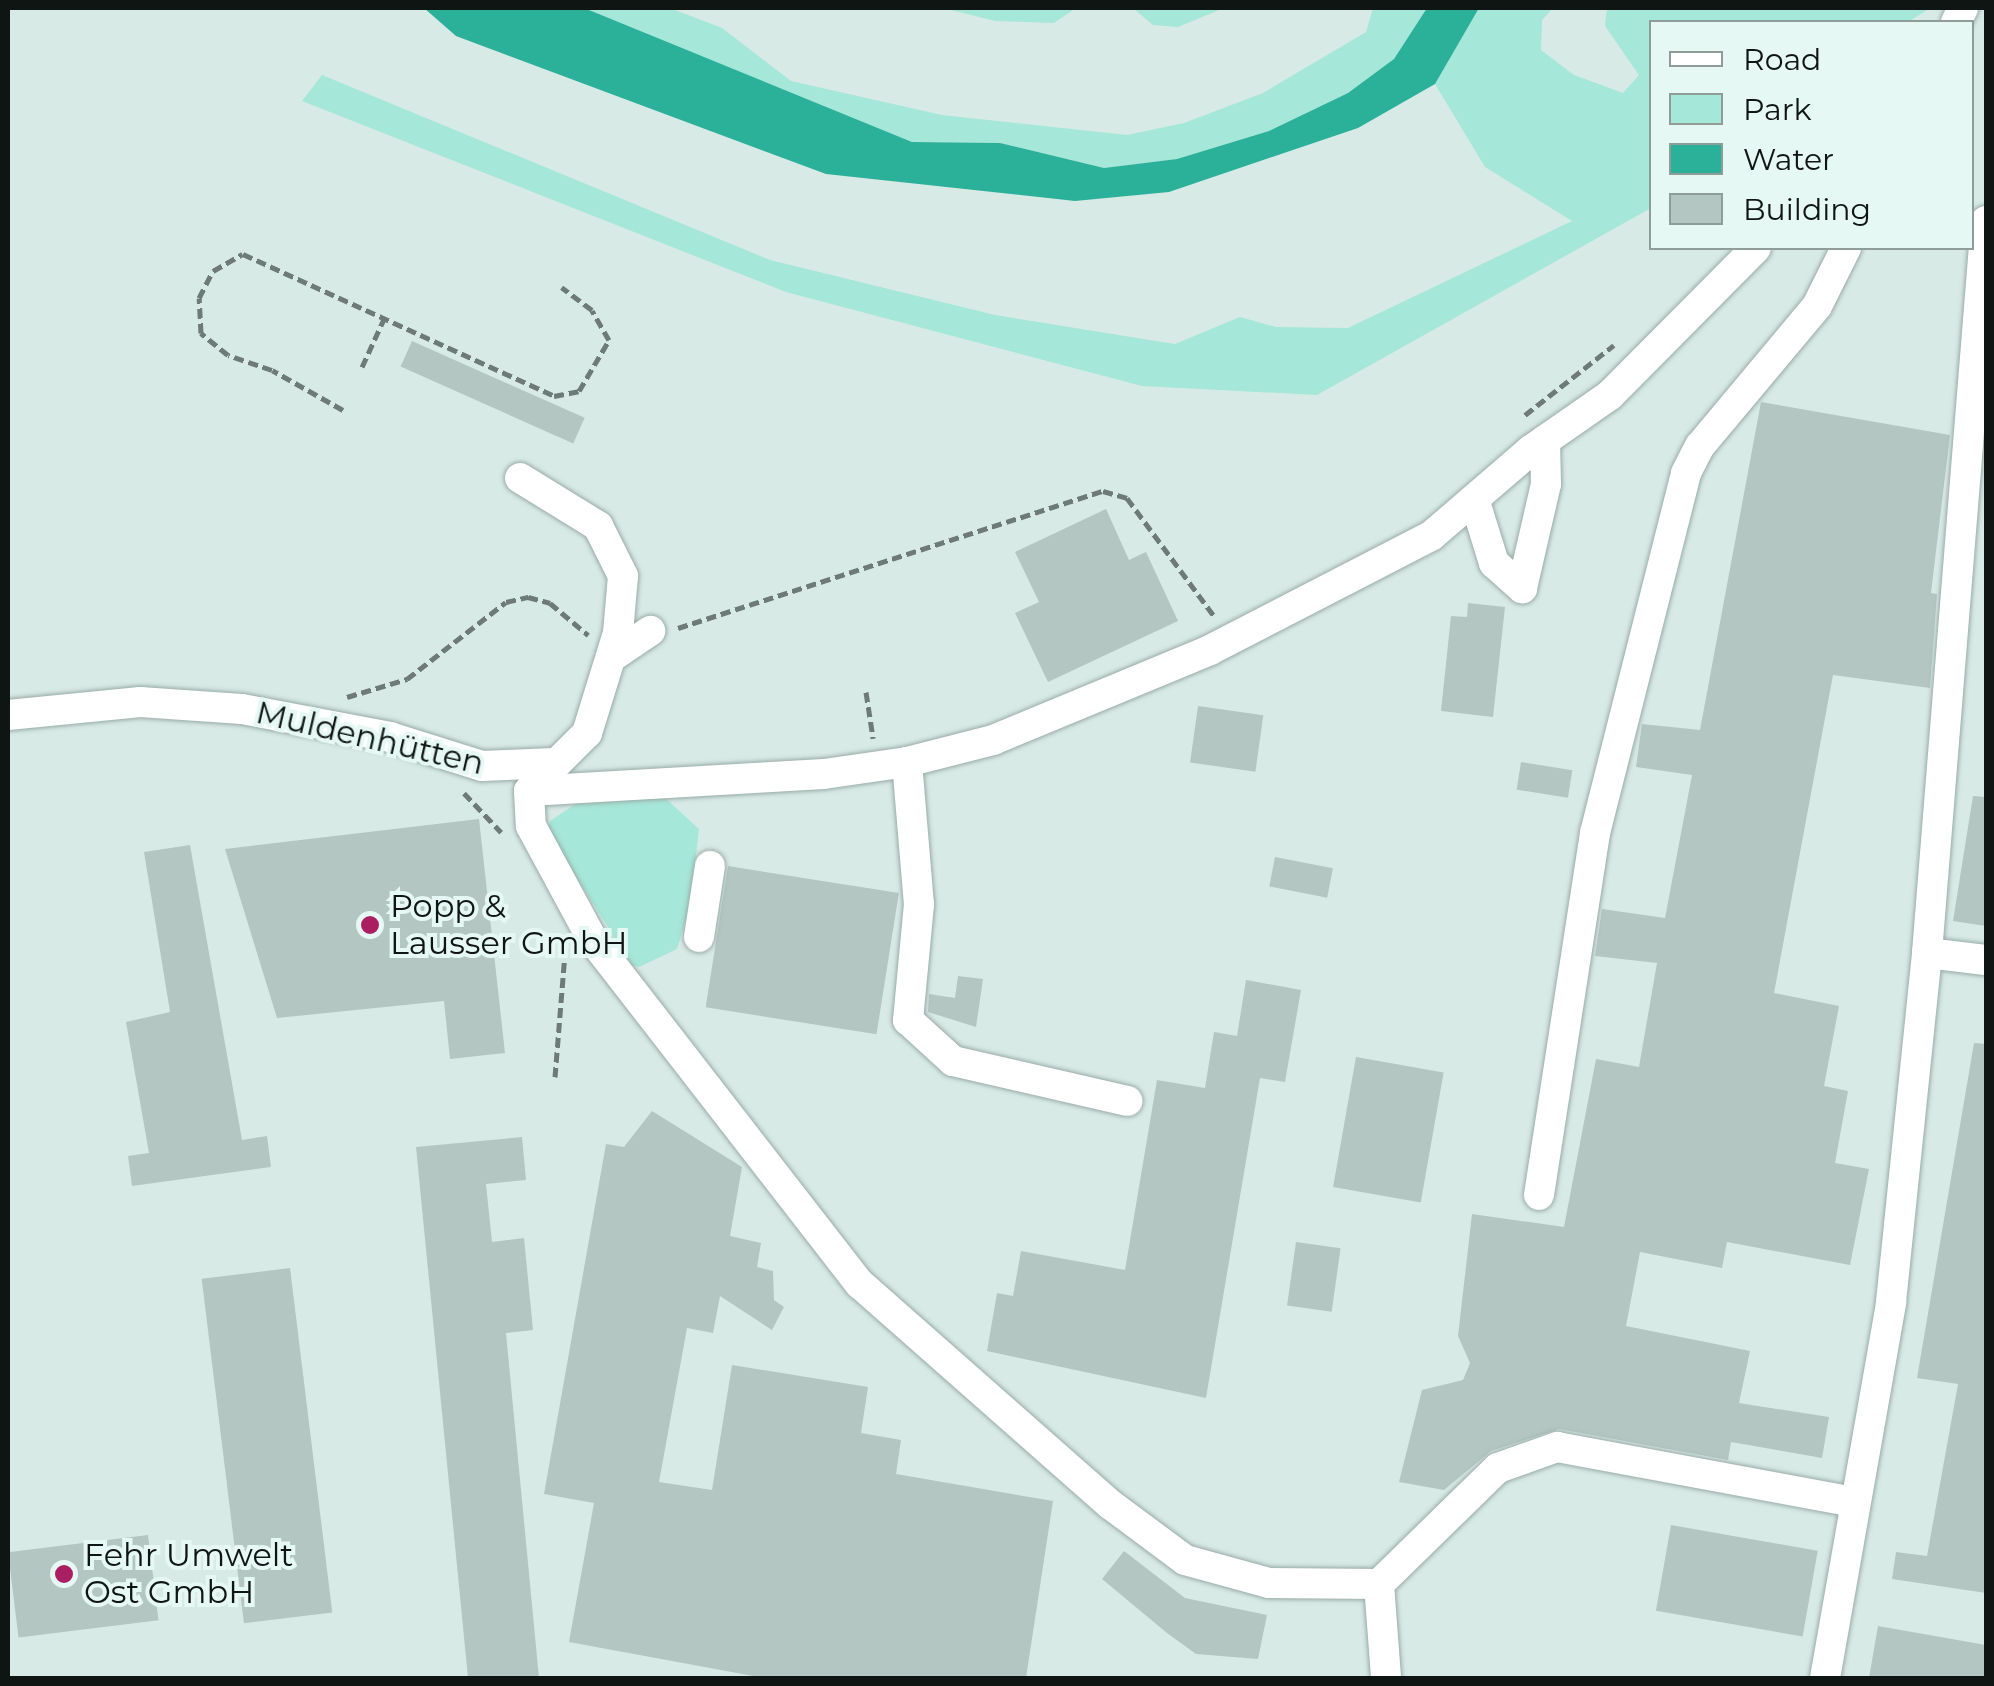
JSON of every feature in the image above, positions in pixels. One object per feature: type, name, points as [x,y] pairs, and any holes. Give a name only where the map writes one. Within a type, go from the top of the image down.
[{"type":"street","points":[[1825,1678],[1891,1302],[1927,953],[1986,221]]},
{"type":"street","points":[[530,791],[806,776],[900,750],[993,740],[1210,650],[1431,536],[1651,358],[1754,250]]},
{"type":"street","points":[[1539,1195],[1595,833],[1686,473],[1700,446],[1817,306],[1845,250]]},
{"type":"street","points":[[1475,502],[1494,563],[1522,588],[1546,484],[1545,440]]},
{"type":"street","points":[[520,478],[608,536],[624,596],[613,656],[588,732],[530,791],[531,826],[592,938],[823,1242],[860,1284],[1111,1505],[1185,1560],[1269,1584],[1379,1584],[1498,1468],[1556,1447],[1854,1502]]},
{"type":"street","points":[[613,656],[650,631]]},
{"type":"street","name":"Muldenhütten","points":[[8,715],[140,702],[242,709],[390,737],[482,766],[554,763]]},
{"type":"street","points":[[900,750],[919,904],[908,1020],[953,1061],[1127,1101]]},
{"type":"street","points":[[699,936],[710,866]]},
{"type":"street","points":[[1927,953],[1986,960]]},
{"type":"street","points":[[1379,1584],[1386,1678]]},
{"type":"path","points":[[342,410],[272,370],[228,355],[201,333],[199,298],[213,271],[243,254],[554,396],[579,391],[597,370],[609,340],[592,310],[562,287]]},
{"type":"path","points":[[362,366],[385,319]]},
{"type":"path","points":[[1522,418],[1618,342]]},
{"type":"path","points":[[650,631],[660,636],[716,612],[915,555],[1103,491],[1127,498],[1218,622]]},
{"type":"path","points":[[331,697],[376,692],[407,680],[506,602],[528,597],[550,603],[613,656]]},
{"type":"path","points":[[866,692],[874,740]]},
{"type":"path","points":[[854,742],[874,740],[900,750]]},
{"type":"path","points":[[457,787],[510,843]]},
{"type":"path","points":[[555,1078],[565,948]]},
{"type":"green space","points":[[582,8],[670,8],[722,28],[791,81],[942,115],[1127,135],[1184,123],[1263,93],[1366,32],[1373,8],[1427,8],[1394,59],[1348,93],[1269,131],[1177,159],[1104,168],[1000,143],[912,142]]},
{"type":"green space","points":[[943,8],[1076,8],[1054,23],[995,21]]},
{"type":"green space","points":[[1133,8],[1224,8],[1178,27],[1153,25]]},
{"type":"green space","points":[[1479,8],[1553,8],[1542,20],[1541,50],[1574,75],[1623,93],[1639,75],[1605,26],[1607,8],[1930,8],[1911,20],[1649,20],[1649,209],[1317,395],[1142,386],[786,292],[302,101],[322,75],[770,260],[995,315],[1175,344],[1240,317],[1276,327],[1348,328],[1572,221],[1485,167],[1435,84]]},
{"type":"green space","points":[[663,796],[699,829],[691,902],[677,949],[639,967],[632,965],[548,832],[550,821],[577,803]]},
{"type":"water","points":[[424,8],[584,8],[912,142],[1000,143],[1104,168],[1177,159],[1269,131],[1348,93],[1394,59],[1427,8],[1479,8],[1435,84],[1358,128],[1169,192],[1075,201],[826,174],[456,36]]},
{"type":"building","points":[[412,341],[585,418],[573,443],[401,367]]},
{"type":"building","points":[[1761,402],[1950,435],[1931,593],[1937,594],[1930,688],[1833,675],[1774,993],[1839,1006],[1824,1086],[1848,1091],[1835,1163],[1869,1169],[1850,1265],[1727,1242],[1722,1268],[1640,1252],[1626,1326],[1750,1351],[1739,1403],[1829,1417],[1822,1458],[1731,1442],[1728,1460],[1559,1429],[1491,1451],[1444,1490],[1399,1482],[1422,1390],[1463,1380],[1470,1363],[1458,1336],[1472,1214],[1564,1227],[1596,1059],[1639,1067],[1657,963],[1595,956],[1602,909],[1665,918],[1692,775],[1636,767],[1642,724],[1700,730]]},
{"type":"building","points":[[1106,509],[1129,560],[1146,552],[1178,621],[1048,682],[1015,613],[1039,602],[1015,552]]},
{"type":"building","points":[[1468,603],[1505,607],[1493,717],[1441,711],[1451,616],[1467,617]]},
{"type":"building","points":[[1198,706],[1263,715],[1255,772],[1190,762]]},
{"type":"building","points":[[1521,762],[1572,770],[1568,798],[1517,790]]},
{"type":"building","points":[[1973,796],[1986,797],[1986,926],[1953,921]]},
{"type":"building","name":"Popp & Lausser GmbH","points":[[479,819],[505,1053],[450,1059],[444,1001],[277,1018],[225,849]]},
{"type":"building","points":[[190,845],[242,1140],[267,1136],[271,1167],[132,1186],[128,1156],[149,1153],[126,1022],[170,1012],[144,852]]},
{"type":"building","points":[[1275,857],[1333,868],[1327,898],[1269,886]]},
{"type":"building","points":[[728,866],[899,893],[876,1034],[706,1007]]},
{"type":"building","points":[[958,976],[983,979],[976,1027],[928,1012],[929,994],[955,998]]},
{"type":"building","points":[[1246,980],[1301,990],[1285,1082],[1260,1078],[1206,1398],[987,1351],[997,1293],[1013,1296],[1021,1251],[1125,1270],[1157,1080],[1205,1088],[1214,1032],[1237,1036]]},
{"type":"building","points":[[1974,1043],[1986,1044],[1986,1593],[1892,1579],[1896,1552],[1927,1556],[1958,1384],[1917,1378]]},
{"type":"building","points":[[1356,1057],[1444,1072],[1421,1202],[1333,1187]]},
{"type":"building","points":[[652,1111],[742,1167],[730,1236],[761,1243],[757,1267],[773,1271],[774,1300],[784,1307],[772,1330],[720,1296],[713,1333],[687,1328],[659,1482],[712,1490],[732,1365],[868,1387],[861,1433],[901,1440],[896,1474],[1053,1501],[1026,1678],[764,1678],[569,1642],[594,1503],[544,1494],[606,1144],[624,1147]]},
{"type":"building","points":[[522,1137],[526,1180],[486,1184],[492,1242],[524,1238],[533,1330],[506,1333],[539,1678],[468,1678],[416,1147]]},
{"type":"building","points":[[1296,1242],[1341,1248],[1332,1312],[1287,1305]]},
{"type":"building","points":[[290,1268],[332,1612],[244,1623],[202,1279]]},
{"type":"building","points":[[1671,1525],[1818,1551],[1803,1637],[1656,1611]]},
{"type":"building","points":[[148,1535],[158,1620],[19,1638],[8,1552]]},
{"type":"building","points":[[1124,1551],[1185,1598],[1267,1615],[1258,1659],[1196,1654],[1167,1633],[1102,1579]]},
{"type":"building","points":[[1878,1626],[1986,1645],[1986,1678],[1869,1678]]},
{"type":"place","name":"Popp & Lausser GmbH","points":[[370,925]]},
{"type":"place","name":"Fehr Umwelt Ost GmbH","points":[[64,1574]]}]
